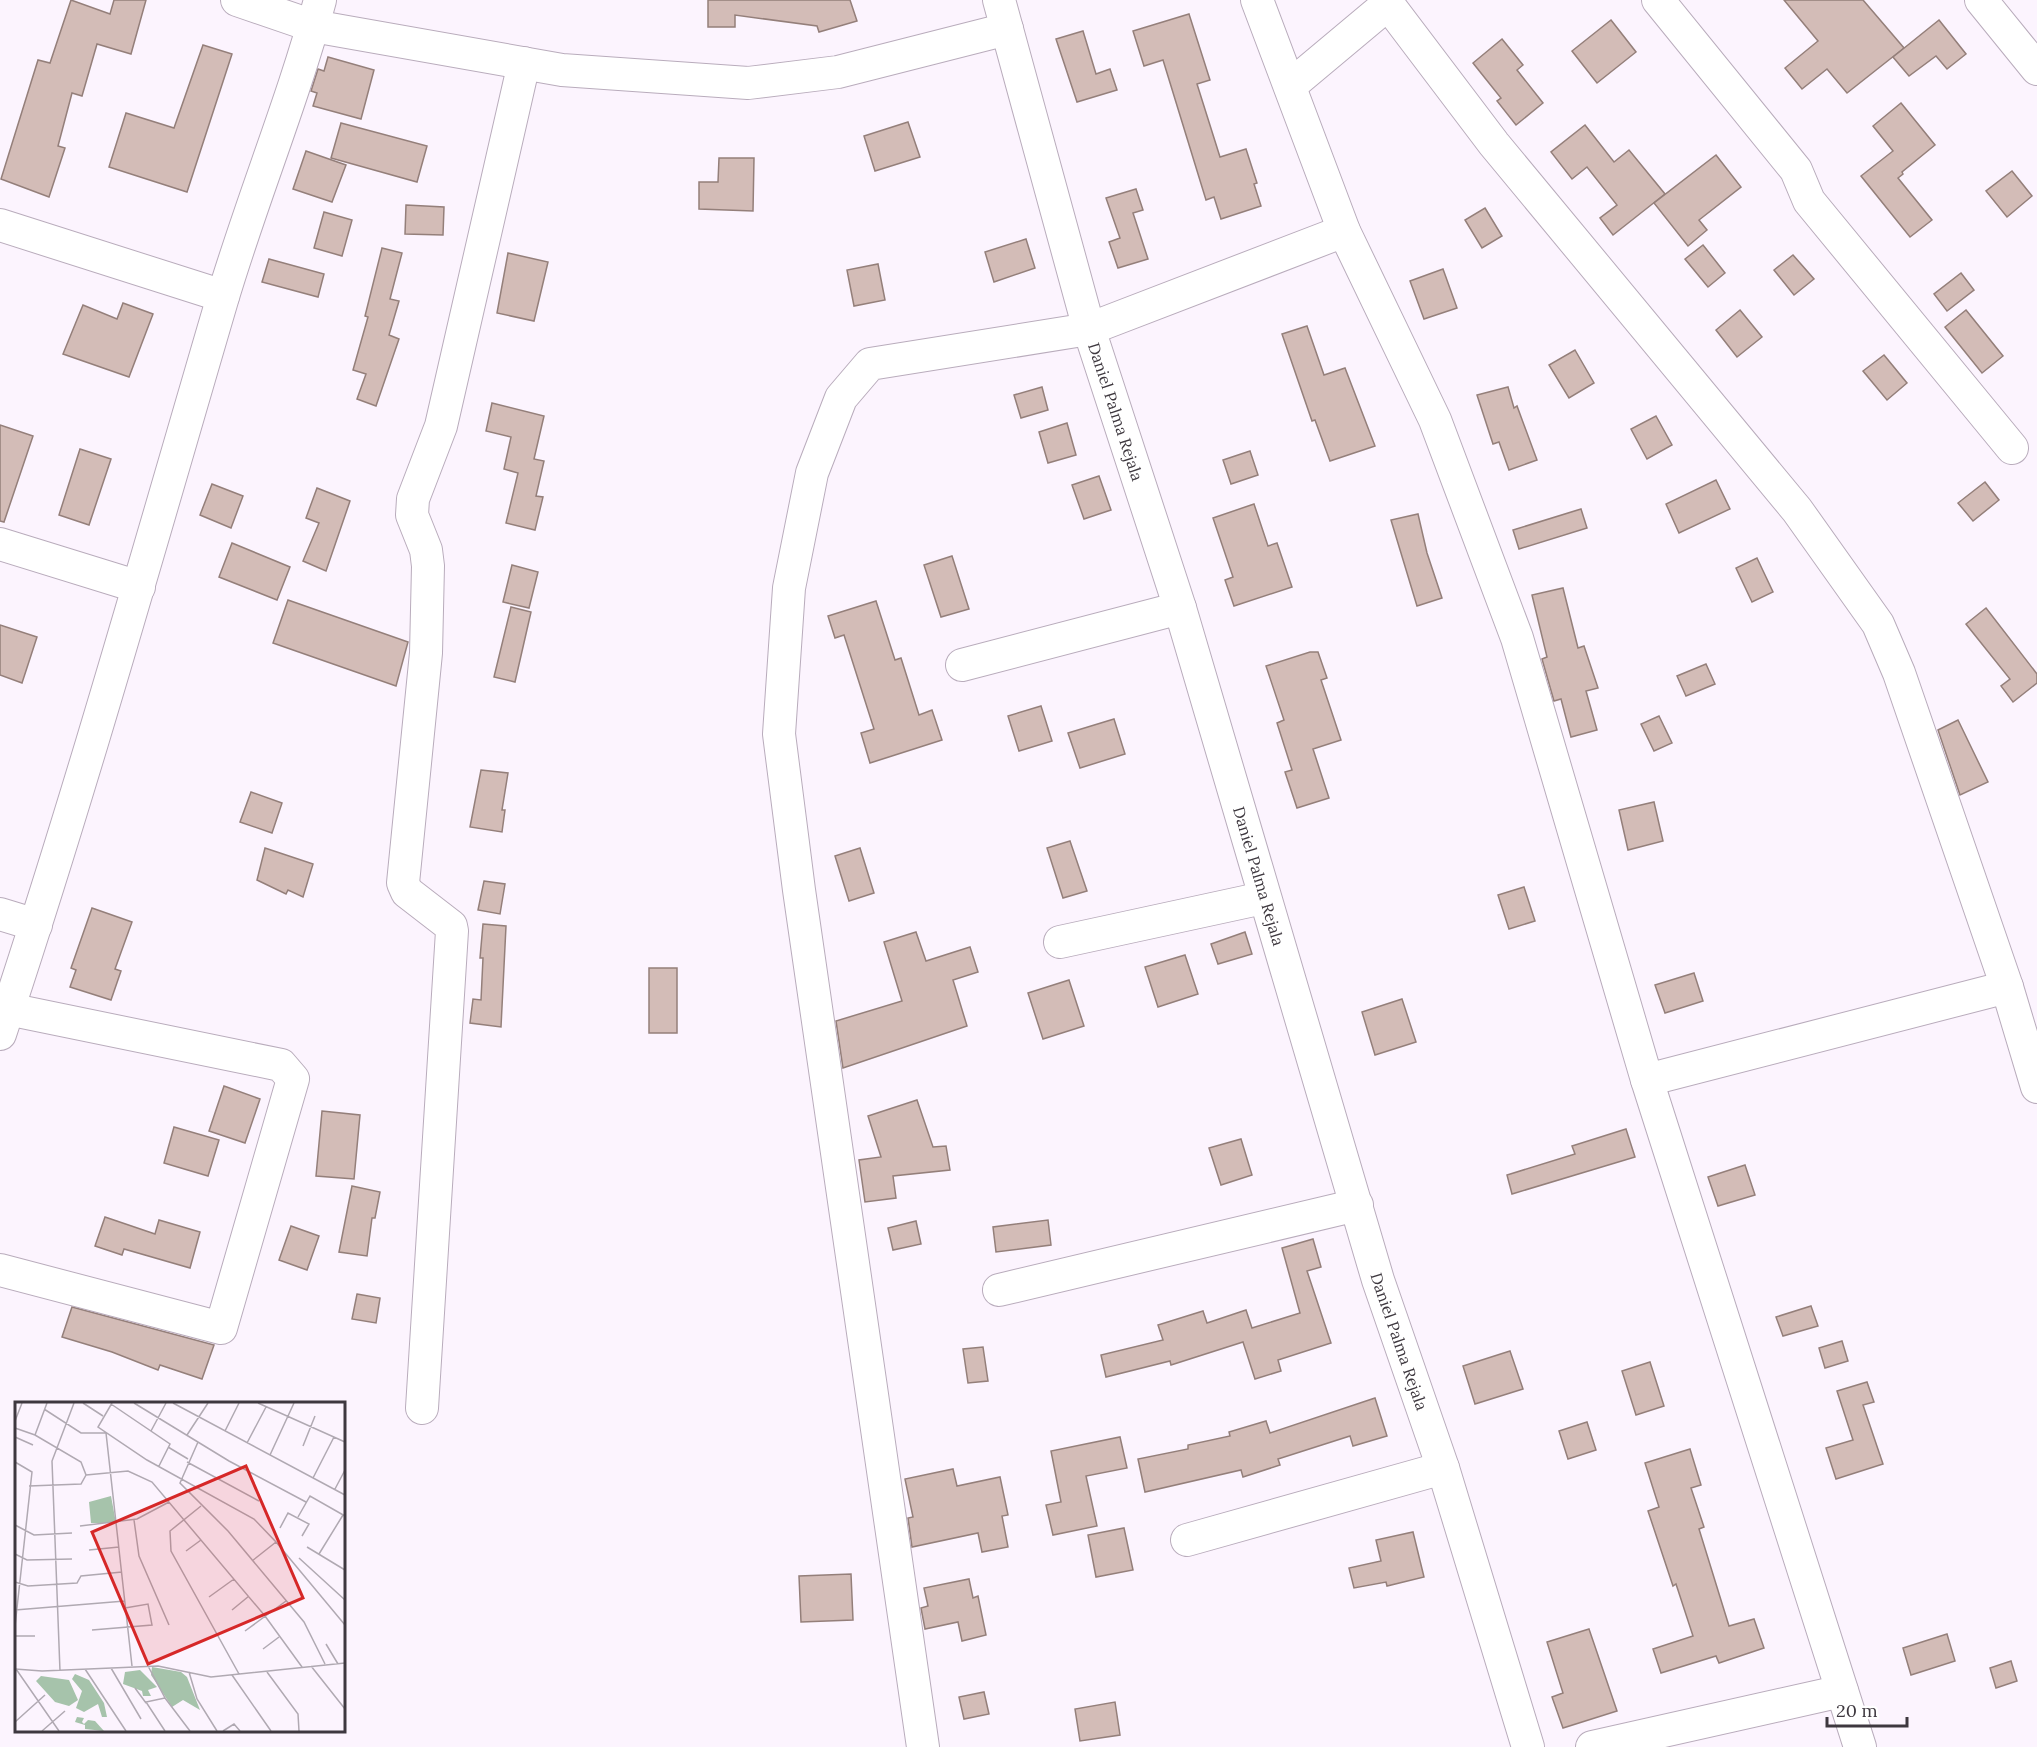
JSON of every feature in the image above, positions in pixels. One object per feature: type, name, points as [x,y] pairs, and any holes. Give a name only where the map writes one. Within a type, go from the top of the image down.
[{"type":"street","points":[[237,0],[317,13],[562,70],[748,83],[838,72],[1003,14]]},
{"type":"street","points":[[1257,0],[1344,231],[1435,420],[1518,638],[1647,1080],[1860,1747]]},
{"type":"street","points":[[1658,0],[1796,170],[1809,201],[2012,448]]},
{"type":"street","points":[[1981,0],[2037,69]]},
{"type":"street","points":[[1290,86],[1387,2],[1494,144],[1761,464],[1878,624],[1899,673],[2007,987],[2037,1087]]},
{"type":"street","points":[[0,1270],[221,1328],[293,1079],[281,1065],[4,1021],[36,925],[139,587],[223,296],[317,13]]},
{"type":"street","name":"Daniel Palma Rejala","points":[[1003,14],[1089,329],[1180,608],[1263,898],[1378,1280],[1443,1468],[1528,1747]]},
{"type":"street","points":[[422,1408],[452,931],[451,926],[407,892],[403,883],[427,631],[428,566],[426,550],[412,515],[413,499],[441,426],[524,63]]},
{"type":"street","points":[[0,225],[223,296]]},
{"type":"street","points":[[923,1747],[799,890],[779,734],[789,588],[812,473],[841,398],[870,364],[1089,329],[1344,231]]},
{"type":"street","points":[[0,544],[139,587]]},
{"type":"street","points":[[962,665],[1180,608]]},
{"type":"street","points":[[1060,942],[1263,898]]},
{"type":"street","points":[[0,914],[36,925]]},
{"type":"street","points":[[1647,1080],[2007,987]]},
{"type":"street","points":[[999,1290],[1357,1205]]},
{"type":"street","points":[[1188,1539],[1443,1468]]},
{"type":"street","points":[[1592,1747],[1842,1691]]},
{"type":"building","points":[[71,0],[110,14],[114,0],[146,0],[131,54],[97,44],[82,96],[72,93],[58,146],[65,148],[49,197],[1,179],[38,60],[50,63]]},
{"type":"building","points":[[708,0],[850,0],[857,21],[819,32],[817,26],[735,15],[735,27],[708,27]]},
{"type":"building","points":[[1784,0],[1863,0],[1904,48],[1847,93],[1827,69],[1802,89],[1785,68],[1818,41]]},
{"type":"building","points":[[1189,14],[1210,80],[1197,84],[1220,157],[1246,149],[1257,183],[1254,184],[1261,206],[1221,219],[1214,197],[1206,200],[1163,60],[1144,66],[1133,31]]},
{"type":"building","points":[[1611,20],[1636,52],[1597,83],[1572,51]]},
{"type":"building","points":[[1939,20],[1966,54],[1947,69],[1936,56],[1909,76],[1893,57]]},
{"type":"building","points":[[1083,31],[1096,74],[1110,69],[1117,90],[1077,102],[1056,39]]},
{"type":"building","points":[[1502,39],[1523,65],[1517,70],[1543,103],[1516,125],[1497,101],[1501,98],[1473,63]]},
{"type":"building","points":[[203,45],[232,54],[187,192],[109,167],[126,113],[174,128]]},
{"type":"building","points":[[328,57],[374,70],[361,119],[313,106],[317,93],[311,91],[318,69],[324,71]]},
{"type":"building","points":[[1901,103],[1935,145],[1902,172],[1903,174],[1898,178],[1932,220],[1910,237],[1861,176],[1893,151],[1873,126]]},
{"type":"building","points":[[908,122],[920,157],[875,171],[864,136]]},
{"type":"building","points":[[341,123],[427,146],[417,182],[331,158]]},
{"type":"building","points":[[1585,125],[1614,162],[1629,150],[1665,194],[1613,235],[1600,218],[1617,205],[1587,167],[1572,179],[1551,152]]},
{"type":"building","points":[[306,151],[346,165],[332,202],[293,189]]},
{"type":"building","points":[[1716,155],[1741,187],[1699,220],[1707,230],[1688,246],[1654,203]]},
{"type":"building","points":[[719,158],[754,158],[753,211],[699,209],[699,182],[718,182]]},
{"type":"building","points":[[2012,171],[2032,196],[2007,217],[1986,191]]},
{"type":"building","points":[[1136,189],[1143,210],[1133,213],[1148,259],[1118,268],[1109,242],[1120,238],[1106,198]]},
{"type":"building","points":[[406,205],[444,207],[443,235],[405,234]]},
{"type":"building","points":[[1485,208],[1502,236],[1482,248],[1465,220]]},
{"type":"building","points":[[324,212],[352,220],[342,256],[314,248]]},
{"type":"building","points":[[1026,239],[1035,268],[994,282],[985,252]]},
{"type":"building","points":[[1703,245],[1725,273],[1708,287],[1685,259]]},
{"type":"building","points":[[382,248],[402,253],[390,299],[399,301],[389,335],[399,339],[376,406],[357,399],[366,374],[353,370],[368,317],[365,316]]},
{"type":"building","points":[[508,253],[548,262],[534,321],[497,313]]},
{"type":"building","points":[[1793,255],[1814,279],[1794,295],[1774,270]]},
{"type":"building","points":[[269,259],[324,274],[318,297],[262,282]]},
{"type":"building","points":[[878,264],[885,300],[854,306],[847,270]]},
{"type":"building","points":[[1443,269],[1457,308],[1424,319],[1410,281]]},
{"type":"building","points":[[1961,273],[1974,290],[1947,311],[1934,294]]},
{"type":"building","points":[[123,303],[153,314],[129,377],[63,354],[83,305],[117,319]]},
{"type":"building","points":[[1740,310],[1762,337],[1737,357],[1716,330]]},
{"type":"building","points":[[1966,310],[2003,356],[1982,373],[1945,327]]},
{"type":"building","points":[[1307,326],[1324,375],[1345,368],[1375,446],[1330,461],[1315,420],[1312,421],[1282,334]]},
{"type":"building","points":[[1575,350],[1594,383],[1569,398],[1549,365]]},
{"type":"building","points":[[1884,355],[1907,383],[1887,400],[1863,371]]},
{"type":"building","points":[[1042,387],[1048,410],[1021,418],[1014,395]]},
{"type":"building","points":[[1508,387],[1514,408],[1517,406],[1537,460],[1509,470],[1499,442],[1493,444],[1477,395]]},
{"type":"building","points":[[492,403],[544,416],[534,459],[544,461],[536,496],[543,497],[535,530],[506,523],[518,473],[504,469],[511,437],[486,431]]},
{"type":"building","points":[[1656,416],[1672,445],[1647,459],[1631,429]]},
{"type":"building","points":[[1067,423],[1076,455],[1048,463],[1039,432]]},
{"type":"building","points":[[0,425],[33,436],[4,522],[0,521]]},
{"type":"building","points":[[80,449],[111,459],[89,525],[59,515]]},
{"type":"building","points":[[1250,451],[1258,475],[1231,484],[1223,460]]},
{"type":"building","points":[[1099,476],[1111,510],[1084,519],[1072,485]]},
{"type":"building","points":[[1716,480],[1730,509],[1679,533],[1666,504]]},
{"type":"building","points":[[1985,482],[1999,500],[1973,521],[1958,503]]},
{"type":"building","points":[[212,484],[243,496],[231,528],[200,515]]},
{"type":"building","points":[[317,488],[350,501],[326,571],[303,561],[319,523],[306,518]]},
{"type":"building","points":[[1254,504],[1268,546],[1277,543],[1292,587],[1234,606],[1225,580],[1233,577],[1213,518]]},
{"type":"building","points":[[1581,509],[1587,528],[1519,549],[1513,530]]},
{"type":"building","points":[[1418,514],[1427,553],[1442,598],[1417,606],[1391,520]]},
{"type":"building","points":[[232,543],[290,567],[277,600],[219,577]]},
{"type":"building","points":[[952,556],[969,609],[941,617],[924,565]]},
{"type":"building","points":[[1757,558],[1773,592],[1752,602],[1736,568]]},
{"type":"building","points":[[512,565],[538,572],[529,608],[503,602]]},
{"type":"building","points":[[1563,588],[1578,648],[1584,646],[1598,688],[1586,691],[1597,730],[1571,737],[1561,699],[1554,701],[1542,659],[1547,657],[1532,595]]},
{"type":"building","points":[[288,600],[408,642],[396,686],[273,643]]},
{"type":"building","points":[[876,601],[895,660],[901,658],[919,715],[932,710],[942,740],[870,763],[861,733],[874,729],[844,635],[835,638],[828,616]]},
{"type":"building","points":[[511,607],[531,612],[515,682],[494,677]]},
{"type":"building","points":[[1986,608],[2037,674],[2037,683],[2013,702],[2001,686],[2010,679],[1966,624]]},
{"type":"building","points":[[0,625],[37,637],[22,683],[0,675]]},
{"type":"building","points":[[1310,652],[1318,652],[1327,678],[1321,680],[1341,740],[1313,749],[1329,798],[1297,808],[1285,772],[1292,770],[1277,723],[1284,720],[1266,666]]},
{"type":"building","points":[[1706,664],[1715,684],[1686,696],[1677,676]]},
{"type":"building","points":[[1041,706],[1052,741],[1019,751],[1008,716]]},
{"type":"building","points":[[1659,716],[1672,743],[1654,751],[1641,724]]},
{"type":"building","points":[[1114,719],[1125,754],[1080,768],[1068,733]]},
{"type":"building","points":[[1958,720],[1988,782],[1960,795],[1938,730]]},
{"type":"building","points":[[481,770],[508,773],[502,810],[505,810],[502,832],[470,827]]},
{"type":"building","points":[[251,792],[282,803],[272,833],[240,822]]},
{"type":"building","points":[[1654,802],[1663,841],[1628,850],[1619,810]]},
{"type":"building","points":[[1070,841],[1087,891],[1063,898],[1047,848]]},
{"type":"building","points":[[265,848],[313,864],[303,897],[288,890],[286,894],[257,880]]},
{"type":"building","points":[[860,848],[874,893],[849,901],[835,856]]},
{"type":"building","points":[[484,881],[505,884],[500,914],[478,910]]},
{"type":"building","points":[[1524,887],[1535,921],[1509,929],[1498,895]]},
{"type":"building","points":[[92,908],[132,922],[115,969],[121,971],[111,1000],[70,987],[76,970],[71,968]]},
{"type":"building","points":[[483,924],[506,926],[501,1027],[470,1023],[473,999],[481,1000],[483,958],[480,958]]},
{"type":"building","points":[[916,932],[926,961],[970,947],[978,972],[953,980],[967,1026],[843,1068],[836,1021],[902,1001],[884,942]]},
{"type":"building","points":[[1245,932],[1252,954],[1218,964],[1211,944]]},
{"type":"building","points":[[1185,955],[1198,994],[1158,1007],[1145,967]]},
{"type":"building","points":[[649,968],[677,968],[677,1033],[649,1033]]},
{"type":"building","points":[[1694,973],[1703,1001],[1665,1013],[1655,985]]},
{"type":"building","points":[[1069,980],[1084,1026],[1043,1039],[1028,993]]},
{"type":"building","points":[[1402,999],[1416,1042],[1375,1055],[1362,1012]]},
{"type":"building","points":[[224,1086],[260,1099],[245,1143],[209,1131]]},
{"type":"building","points":[[917,1100],[933,1147],[946,1146],[950,1170],[893,1176],[896,1198],[865,1202],[859,1160],[881,1157],[868,1116]]},
{"type":"building","points":[[322,1111],[360,1115],[354,1179],[316,1176]]},
{"type":"building","points":[[174,1127],[219,1140],[208,1176],[164,1163]]},
{"type":"building","points":[[1626,1129],[1635,1157],[1512,1194],[1507,1175],[1575,1154],[1572,1146]]},
{"type":"building","points":[[1241,1139],[1252,1175],[1221,1185],[1209,1148]]},
{"type":"building","points":[[1745,1165],[1755,1195],[1718,1206],[1708,1177]]},
{"type":"building","points":[[352,1186],[380,1192],[375,1218],[372,1218],[367,1256],[339,1252]]},
{"type":"building","points":[[105,1217],[155,1234],[159,1220],[200,1232],[190,1268],[124,1249],[122,1255],[95,1246]]},
{"type":"building","points":[[1048,1220],[1051,1245],[996,1252],[993,1227]]},
{"type":"building","points":[[916,1221],[921,1244],[893,1250],[888,1228]]},
{"type":"building","points":[[291,1226],[319,1236],[307,1270],[279,1260]]},
{"type":"building","points":[[1313,1239],[1321,1267],[1307,1271],[1331,1343],[1278,1360],[1281,1371],[1255,1379],[1243,1342],[1171,1365],[1170,1361],[1106,1377],[1101,1355],[1163,1340],[1158,1325],[1203,1311],[1207,1323],[1246,1310],[1252,1328],[1300,1313],[1282,1248]]},
{"type":"building","points":[[357,1294],[380,1298],[376,1323],[352,1319]]},
{"type":"building","points":[[1811,1306],[1818,1326],[1783,1336],[1776,1317]]},
{"type":"building","points":[[72,1307],[214,1345],[202,1379],[160,1365],[158,1370],[112,1352],[62,1337]]},
{"type":"building","points":[[1842,1341],[1848,1361],[1825,1368],[1819,1348]]},
{"type":"building","points":[[983,1347],[988,1381],[968,1383],[963,1349]]},
{"type":"building","points":[[1510,1351],[1523,1389],[1475,1404],[1463,1366]]},
{"type":"building","points":[[1650,1362],[1664,1406],[1636,1415],[1622,1371]]},
{"type":"building","points":[[1867,1382],[1874,1402],[1863,1405],[1883,1464],[1836,1479],[1826,1448],[1853,1440],[1837,1391]]},
{"type":"building","points":[[1375,1398],[1387,1436],[1353,1446],[1350,1436],[1278,1459],[1280,1465],[1243,1477],[1241,1470],[1145,1492],[1138,1459],[1188,1449],[1188,1445],[1230,1436],[1229,1432],[1266,1421],[1270,1433]]},
{"type":"building","points":[[1587,1422],[1596,1450],[1568,1459],[1559,1431]]},
{"type":"building","points":[[1120,1437],[1127,1468],[1086,1476],[1097,1526],[1053,1535],[1046,1505],[1061,1502],[1051,1451]]},
{"type":"building","points":[[1690,1449],[1701,1485],[1691,1488],[1704,1527],[1699,1529],[1729,1626],[1754,1619],[1764,1648],[1719,1663],[1716,1656],[1661,1673],[1653,1649],[1693,1636],[1676,1584],[1673,1586],[1648,1511],[1659,1507],[1645,1463]]},
{"type":"building","points":[[953,1469],[957,1486],[1000,1477],[1008,1515],[1002,1516],[1008,1547],[982,1552],[978,1533],[912,1547],[908,1518],[913,1517],[905,1479]]},
{"type":"building","points":[[1124,1528],[1133,1570],[1096,1577],[1088,1535]]},
{"type":"building","points":[[1413,1532],[1424,1577],[1387,1586],[1386,1582],[1354,1588],[1349,1568],[1381,1561],[1376,1540]]},
{"type":"building","points":[[851,1574],[853,1620],[801,1622],[799,1576]]},
{"type":"building","points":[[969,1579],[973,1598],[978,1596],[986,1635],[962,1641],[958,1622],[925,1629],[921,1608],[928,1606],[924,1588]]},
{"type":"building","points":[[1589,1629],[1617,1711],[1563,1728],[1552,1697],[1563,1693],[1547,1642]]},
{"type":"building","points":[[1947,1634],[1955,1661],[1911,1675],[1903,1648]]},
{"type":"building","points":[[2011,1661],[2017,1681],[1996,1688],[1990,1668]]},
{"type":"building","points":[[984,1692],[989,1714],[964,1719],[959,1697]]},
{"type":"building","points":[[1115,1702],[1120,1735],[1080,1741],[1075,1709]]}]
